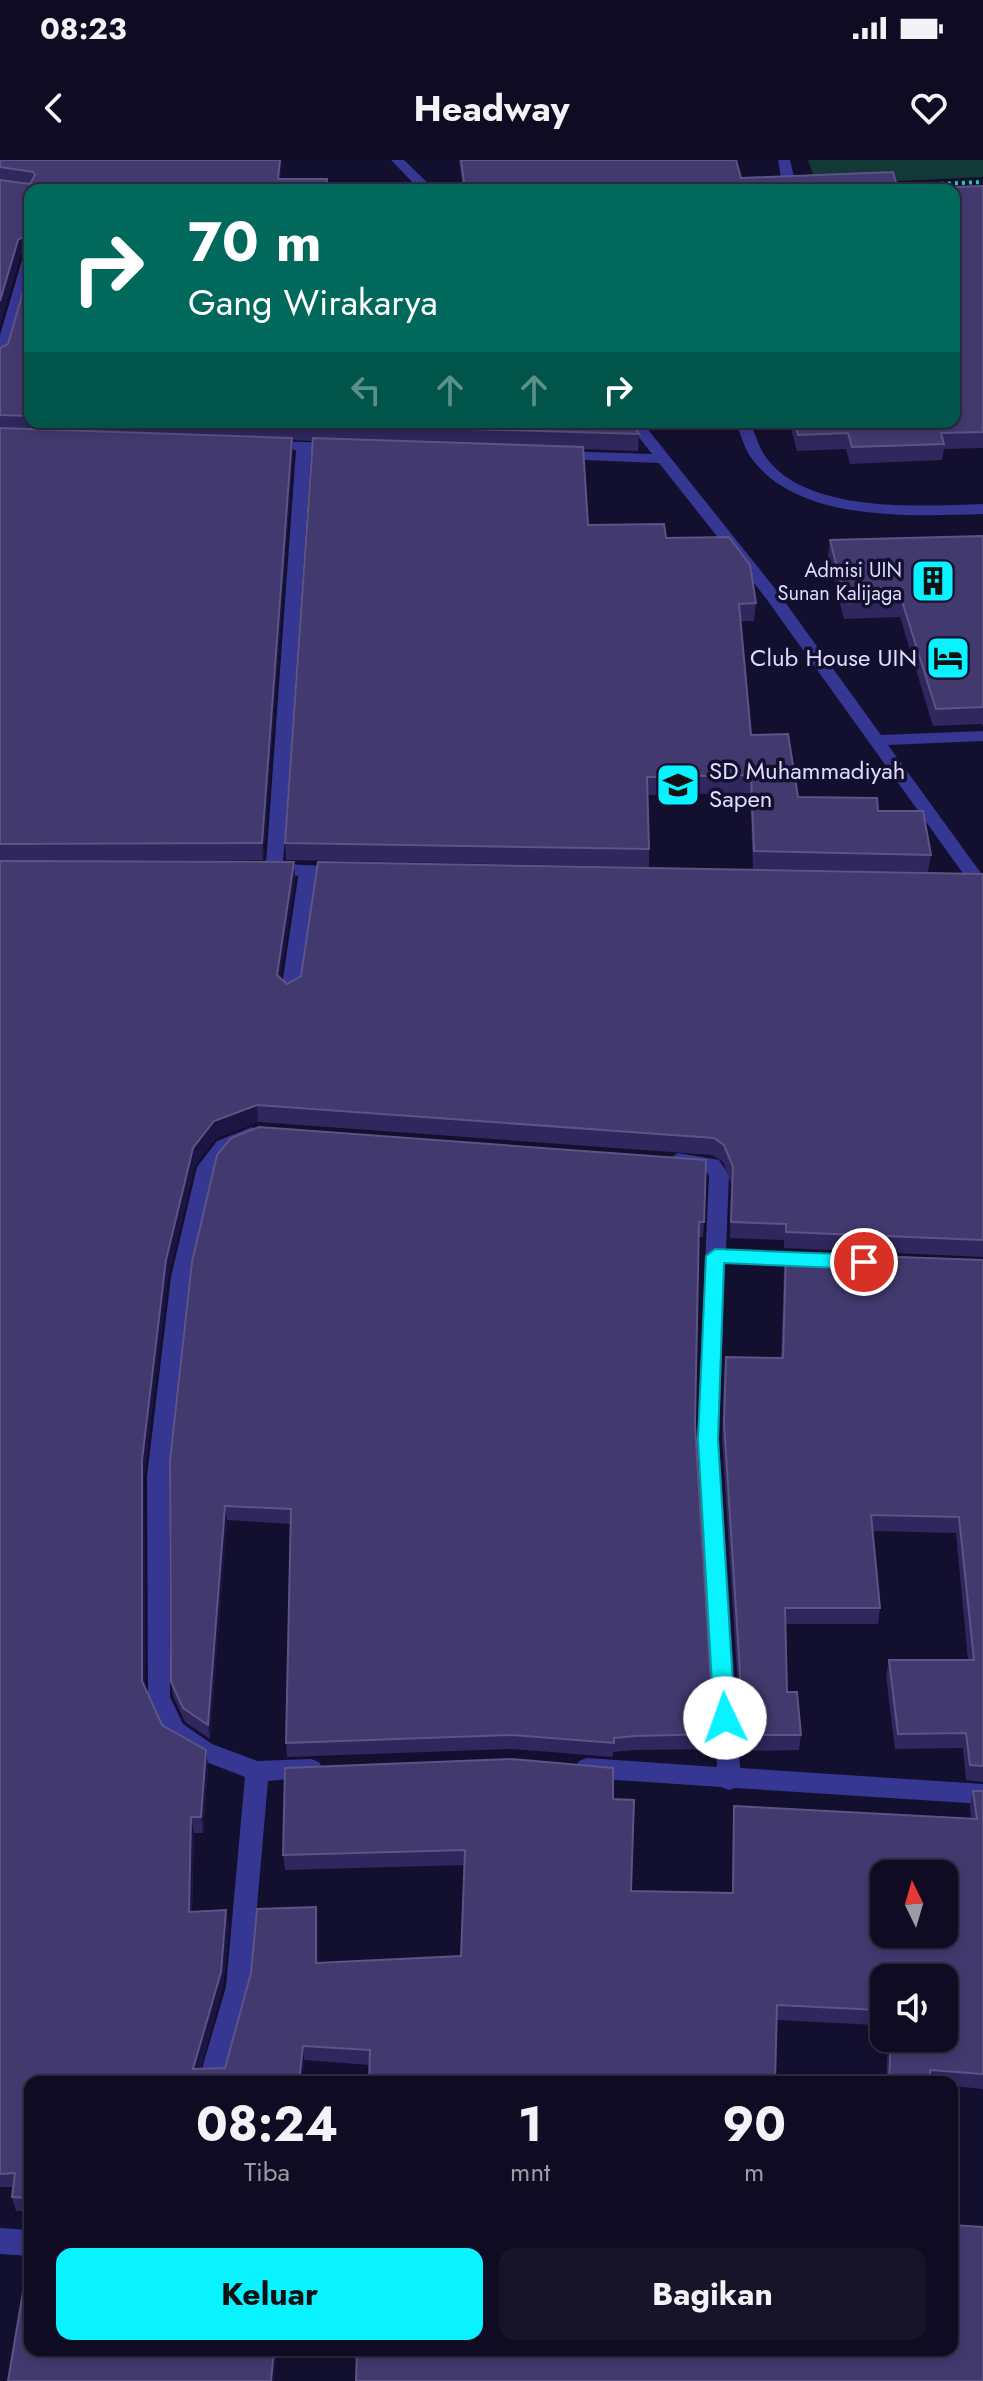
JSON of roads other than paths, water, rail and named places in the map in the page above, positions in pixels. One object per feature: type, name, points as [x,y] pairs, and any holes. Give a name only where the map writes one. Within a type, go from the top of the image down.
[{"type":"street","points":[[397,160],[422,184]]},
{"type":"street","points":[[784,160],[789,184]]},
{"type":"street","points":[[0,359],[24,277]]},
{"type":"street","points":[[639,428],[771,594],[980,882]]},
{"type":"street","points":[[744,428],[747,443],[761,465],[794,488],[834,502],[875,510],[983,509]]},
{"type":"street","points":[[259,444],[351,447]]},
{"type":"street","points":[[274,869],[304,446]]},
{"type":"street","points":[[537,454],[663,459]]},
{"type":"street","points":[[876,740],[983,736]]},
{"type":"street","points":[[244,869],[356,872]]},
{"type":"street","points":[[290,992],[308,871]]},
{"type":"street","points":[[948,881],[980,882]]},
{"type":"street","points":[[274,1133],[258,1132],[236,1139],[224,1146],[207,1167],[181,1277],[158,1476],[159,1697],[174,1731],[204,1751],[257,1771],[336,1768]]},
{"type":"street","points":[[663,1159],[712,1165],[719,1175],[708,1439],[729,1780]]},
{"type":"street","points":[[715,1256],[825,1260]]},
{"type":"street","points":[[558,1766],[729,1780],[983,1794]]},
{"type":"street","points":[[213,2076],[238,1987],[257,1771]]},
{"type":"street","points":[[0,2241],[24,2243]]},
{"type":"place","name":"Admisi UIN Sunan Kalijaga","points":[[933,581]]},
{"type":"place","name":"Club House UIN","points":[[948,658]]},
{"type":"place","name":"SD Muhammadiyah Sapen","points":[[678,785]]}]
